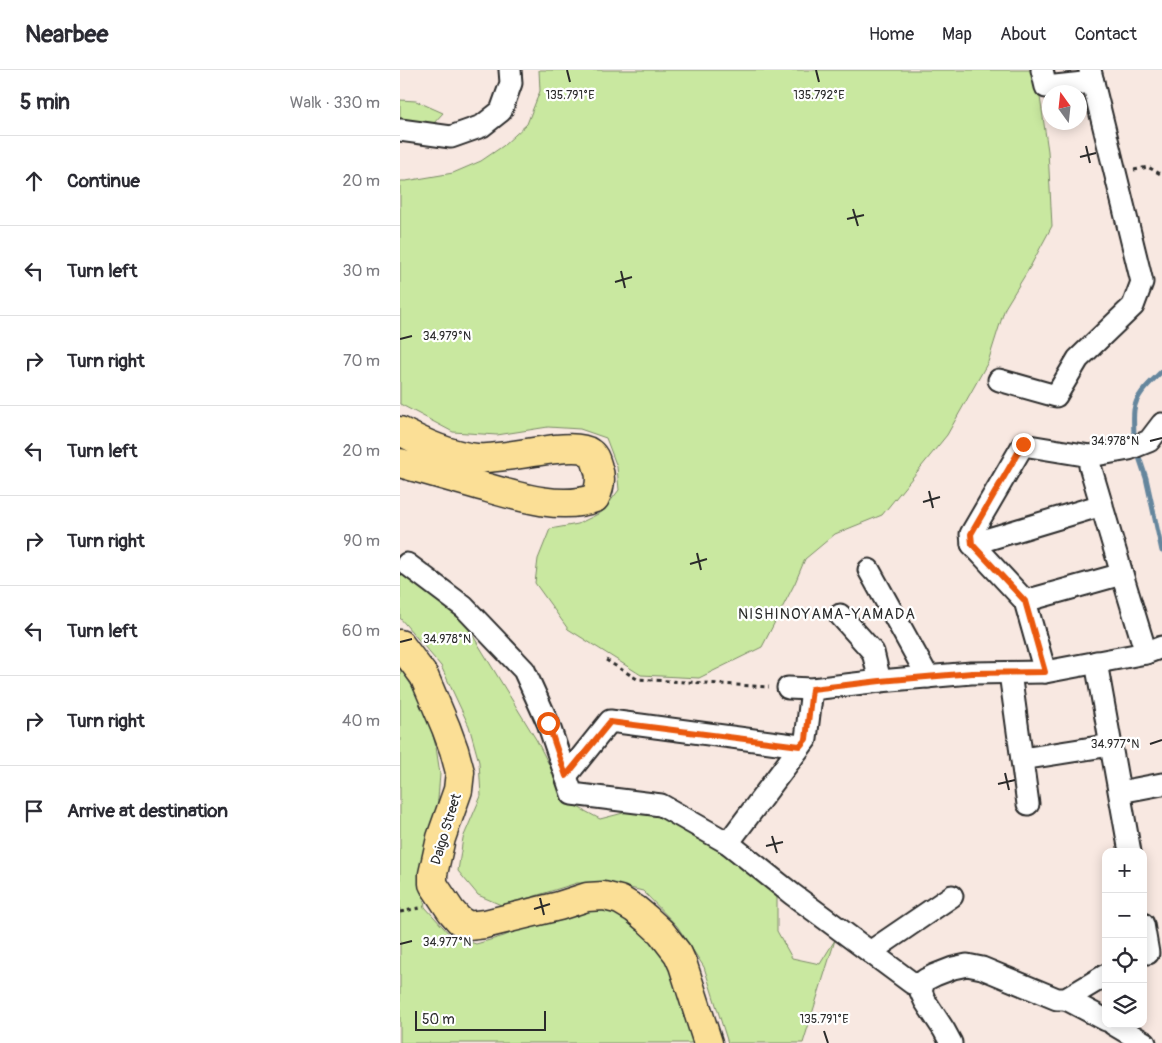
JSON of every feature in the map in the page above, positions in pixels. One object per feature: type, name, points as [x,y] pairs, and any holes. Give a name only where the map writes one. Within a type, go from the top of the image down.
[{"type":"main road","points":[[400,431],[434,447],[476,458],[500,458],[561,448],[588,450],[594,456],[600,472],[599,490],[595,498],[572,504],[535,500],[400,463]]},
{"type":"main road","name":"Daigo Street","points":[[400,644],[424,676],[446,728],[460,772],[458,790],[440,838],[433,874],[433,884],[451,911],[468,926],[485,924],[559,906],[587,897],[604,896],[620,900],[635,909],[660,932],[678,954],[708,1043]]},
{"type":"street","points":[[400,130],[451,137],[482,126],[501,111],[511,83],[510,70]]},
{"type":"street","points":[[999,380],[1056,396],[1078,359],[1133,306],[1142,282],[1092,76],[1046,87],[1042,70]]},
{"type":"street","points":[[1045,672],[1025,601],[972,544],[971,534],[1023,444],[1090,456],[1128,449],[1149,441],[1162,424]]},
{"type":"street","points":[[788,688],[812,689],[972,673],[1045,672],[1154,650],[1122,574],[1090,466],[1090,456]]},
{"type":"street","points":[[972,544],[1102,505]]},
{"type":"street","points":[[407,564],[464,607],[524,670],[548,723],[572,794],[661,805],[728,843],[792,894],[912,983],[923,984]]},
{"type":"street","points":[[869,570],[928,677]]},
{"type":"street","points":[[1025,601],[1122,574]]},
{"type":"street","points":[[840,615],[873,652],[880,681]]},
{"type":"street","points":[[1096,662],[1129,848]]},
{"type":"street","points":[[1010,673],[1028,804]]},
{"type":"street","points":[[728,843],[806,739],[812,689]]},
{"type":"street","points":[[566,776],[610,722],[800,746]]},
{"type":"street","points":[[1022,759],[1111,745]]},
{"type":"street","points":[[1120,792],[1162,784]]},
{"type":"street","points":[[870,952],[952,896]]},
{"type":"street","points":[[1147,938],[1151,952]]},
{"type":"street","points":[[966,1043],[956,1030],[948,1036],[921,992],[925,980],[953,968],[967,966],[982,968],[1057,999],[1066,999],[1102,1018]]},
{"type":"street","points":[[1066,999],[1102,977]]},
{"type":"street","points":[[1119,1028],[1141,1042]]},
{"type":"path","points":[[1116,174],[1148,167],[1162,175]]},
{"type":"path","points":[[606,660],[637,679],[788,688]]},
{"type":"green space","points":[[539,70],[1036,70],[1042,110],[1042,130],[1045,130],[1048,151],[1052,226],[1005,308],[988,362],[947,435],[882,515],[835,534],[805,559],[795,583],[762,647],[699,678],[641,675],[568,629],[535,583],[538,559],[550,529],[578,524],[602,512],[619,490],[617,467],[606,438],[580,429],[548,427],[497,435],[453,432],[400,404],[400,181],[453,173],[481,161],[503,146],[527,124],[540,91]]},
{"type":"green space","points":[[400,100],[416,101],[443,113],[433,124],[400,118]]},
{"type":"green space","points":[[400,560],[436,575],[537,741],[568,802],[600,819],[635,810],[685,823],[777,893],[777,931],[792,958],[820,964],[835,940],[803,1043],[728,1043],[704,967],[677,926],[643,891],[613,884],[577,883],[501,905],[478,895],[458,871],[463,838],[481,796],[479,762],[469,726],[441,666],[400,618]]},
{"type":"green space","points":[[400,668],[425,706],[436,747],[440,774],[437,812],[419,876],[425,907],[451,936],[476,944],[504,936],[542,919],[574,912],[612,910],[648,933],[666,958],[701,1043],[400,1043]]},
{"type":"waterway","points":[[1134,438],[1135,404],[1145,389],[1162,371]]},
{"type":"waterway","points":[[1138,454],[1146,478],[1162,551]]},
{"type":"district","name":"NISHINOYAMA-YAMADA","points":[[827,614]]},
{"type":"route","points":[[548,723],[566,776],[610,722],[800,746],[806,739],[812,689],[972,673],[1045,672],[1025,601],[972,544],[971,534],[1023,444]]}]
